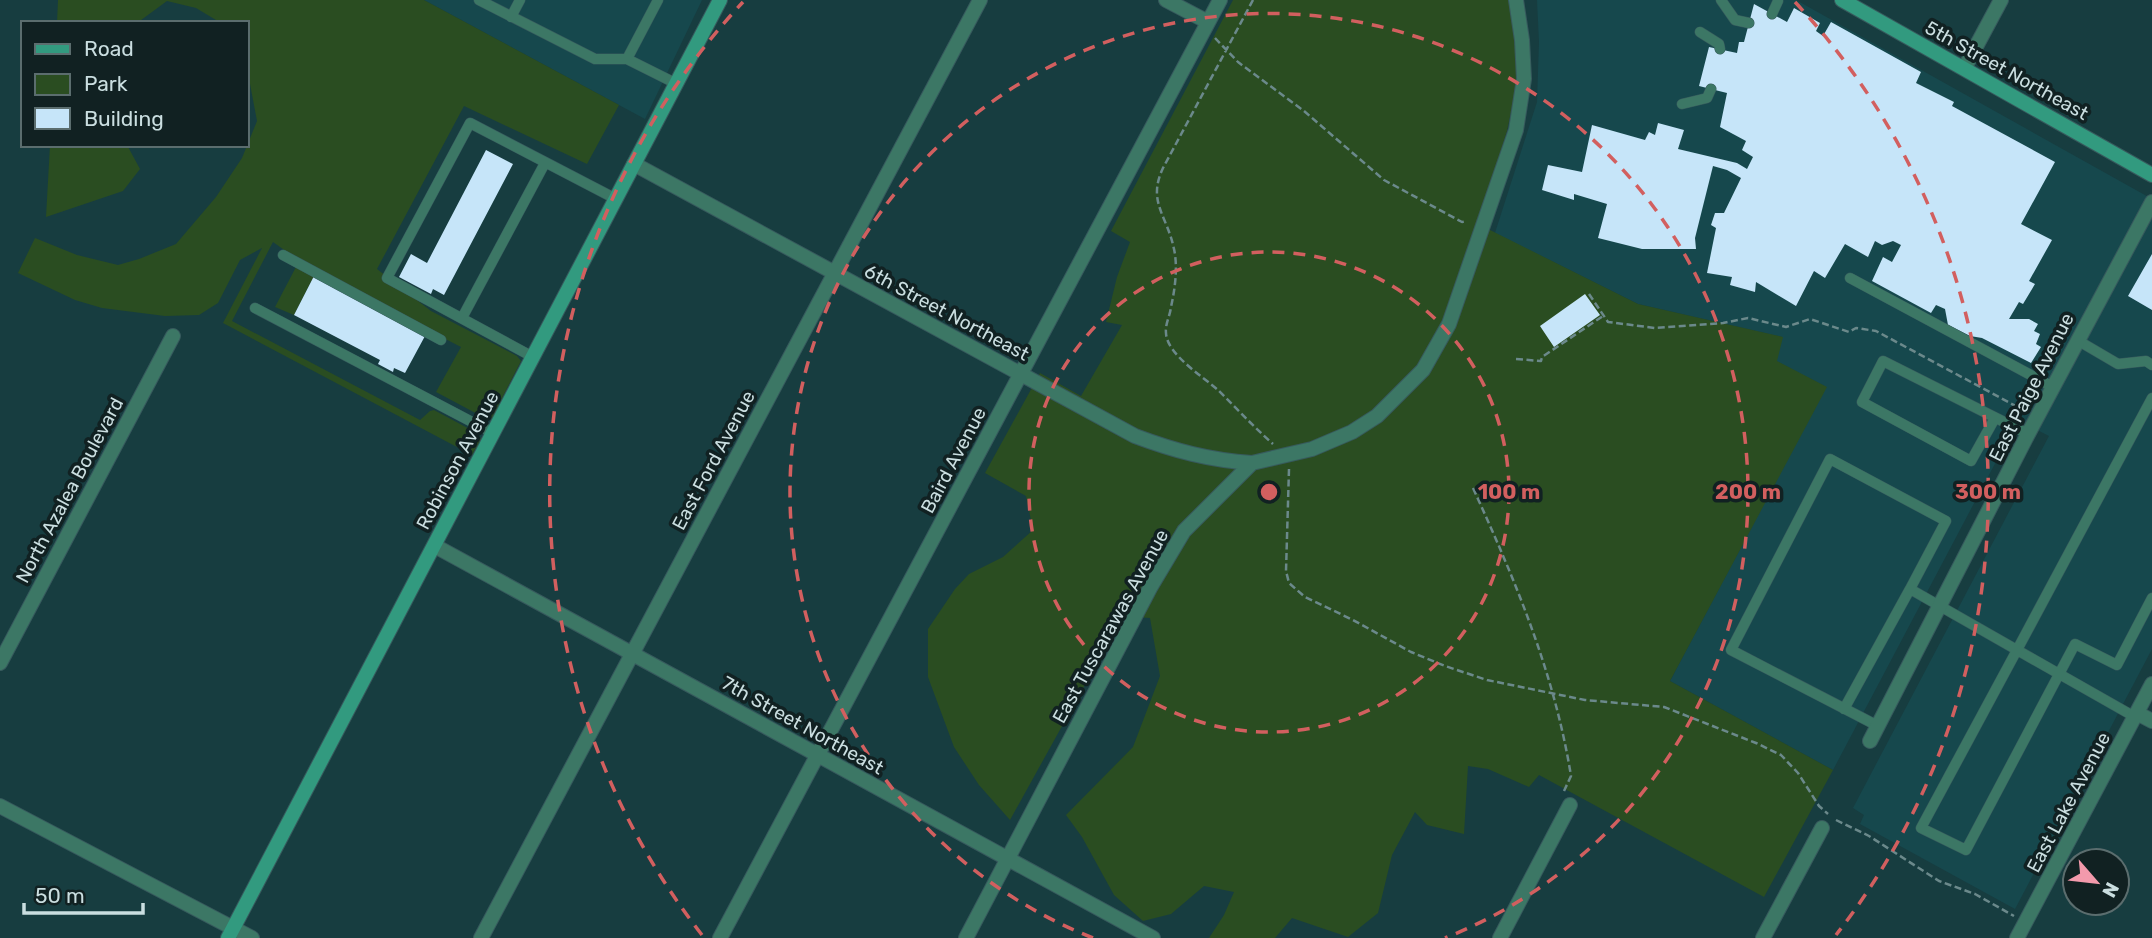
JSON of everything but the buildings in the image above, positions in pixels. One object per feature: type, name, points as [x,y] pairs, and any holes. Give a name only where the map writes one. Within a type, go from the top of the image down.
[{"type":"main road","name":"Robinson Avenue","points":[[231,933],[720,0]]},
{"type":"main road","name":"5th Street Northeast","points":[[1842,0],[1965,67],[2152,175]]},
{"type":"street","name":"East Ford Avenue","points":[[481,938],[980,0]]},
{"type":"street","points":[[1166,0],[1206,26]]},
{"type":"street","name":"Baird Avenue","points":[[720,938],[1220,0]]},
{"type":"street","points":[[1252,463],[1312,449],[1352,432],[1377,416],[1423,370],[1449,324],[1516,130],[1524,79],[1516,0]]},
{"type":"street","points":[[1965,67],[2001,0]]},
{"type":"street","name":"6th Street Northeast","points":[[634,164],[1135,436],[1176,452],[1252,463]]},
{"type":"street","name":"East Paige Avenue","points":[[1870,741],[2077,340],[2152,202]]},
{"type":"street","name":"North Azalea Boulevard","points":[[0,663],[173,336]]},
{"type":"street","name":"East Tuscarawas Avenue","points":[[966,938],[1166,559],[1184,531],[1252,463]]},
{"type":"street","name":"7th Street Northeast","points":[[435,545],[1153,938]]},
{"type":"street","name":"East Lake Avenue","points":[[2017,938],[2152,684]]},
{"type":"street","points":[[2136,715],[2152,721]]},
{"type":"street","points":[[1500,938],[1565,801]]},
{"type":"street","points":[[0,806],[231,933],[252,938]]},
{"type":"street","points":[[1763,938],[1822,828]]},
{"type":"lane","points":[[479,0],[595,60],[627,59],[677,84]]},
{"type":"lane","points":[[511,17],[520,0]]},
{"type":"lane","points":[[627,59],[658,0]]},
{"type":"lane","points":[[1721,0],[1735,19],[1749,23]]},
{"type":"lane","points":[[1772,14],[1778,0],[1773,0]]},
{"type":"lane","points":[[1700,32],[1719,44],[1720,50]]},
{"type":"lane","points":[[1682,104],[1707,98],[1711,89]]},
{"type":"lane","points":[[533,357],[387,278],[470,123],[616,199]]},
{"type":"lane","points":[[462,318],[545,163]]},
{"type":"lane","points":[[284,255],[441,340]]},
{"type":"lane","points":[[1850,278],[2053,387]]},
{"type":"lane","points":[[255,308],[494,433]]},
{"type":"lane","points":[[2077,340],[2118,363],[2146,361],[2152,365]]},
{"type":"lane","points":[[1995,418],[1971,461],[1862,402],[1883,361],[2028,434]]},
{"type":"lane","points":[[2152,398],[1921,828],[1966,849],[2075,644],[2117,666],[2152,598]]},
{"type":"lane","points":[[1844,709],[1945,521],[1830,460],[1731,650],[1844,709],[1878,726]]},
{"type":"lane","points":[[1910,589],[2136,715]]},
{"type":"path","points":[[1253,0],[1157,182],[1157,203],[1166,219],[1175,251],[1176,279],[1166,324],[1166,340],[1188,365],[1217,389],[1252,426],[1290,455],[1286,571],[1289,583],[1305,597],[1411,652],[1487,680],[1585,700],[1664,707],[1781,755],[1798,773],[1819,806],[1840,824],[1869,836],[1939,881],[1975,894],[2025,924]]},
{"type":"path","points":[[1206,26],[1238,62],[1304,111],[1384,180],[1462,222],[1475,219],[1486,221]]},
{"type":"path","points":[[1589,294],[1603,316],[1613,324],[1644,328],[1723,323],[1748,318],[1786,327],[1810,319],[1849,332],[1856,328],[1876,331],[2037,418]]},
{"type":"path","points":[[1516,359],[1541,361],[1542,357],[1603,316]]},
{"type":"path","points":[[1474,488],[1518,588],[1553,693],[1570,770],[1565,801]]},
{"type":"shaded area","points":[[424,0],[702,0],[645,119]]},
{"type":"shaded area","points":[[1537,0],[1796,0],[2152,199],[2152,649],[2015,909],[1860,824],[1864,815],[1853,808],[2049,436],[2018,420],[1833,770],[1670,681],[1826,387],[1776,361],[1782,337],[1638,304],[1495,233],[1537,102]]},
{"type":"green space","points":[[58,0],[424,0],[619,105],[587,164],[464,106],[377,269],[431,311],[517,356],[521,361],[492,418],[483,417],[436,392],[461,347],[315,272],[273,242],[232,321],[420,420],[434,410],[475,432],[481,439],[472,455],[223,323],[262,248],[240,260],[218,303],[199,315],[165,316],[102,308],[75,300],[18,273],[35,238],[77,255],[118,265],[176,244],[216,197],[242,158],[257,121],[248,73],[248,21],[218,21],[196,8],[167,1],[140,21],[57,21]]},
{"type":"green space","points":[[1233,0],[1510,0],[1519,74],[1507,131],[1478,224],[1638,304],[1783,337],[1777,361],[1827,387],[1670,681],[1833,770],[1764,897],[1539,775],[1529,787],[1488,769],[1468,766],[1464,834],[1427,825],[1415,812],[1392,855],[1378,913],[1348,937],[1292,918],[1275,938],[1209,938],[1224,915],[1234,892],[1204,886],[1171,914],[1143,921],[1114,895],[1082,837],[1066,815],[1133,747],[1160,676],[1150,618],[1123,616],[1010,820],[979,785],[954,747],[928,677],[928,629],[955,589],[969,574],[1003,557],[1033,530],[1026,496],[985,473],[1040,373],[1081,396],[1122,325],[1106,322],[1117,277],[1130,242],[1111,231]]},
{"type":"green space","points":[[50,147],[128,147],[140,169],[123,191],[46,217]]},
{"type":"green space","points":[[296,267],[314,276],[294,315],[275,307]]}]
